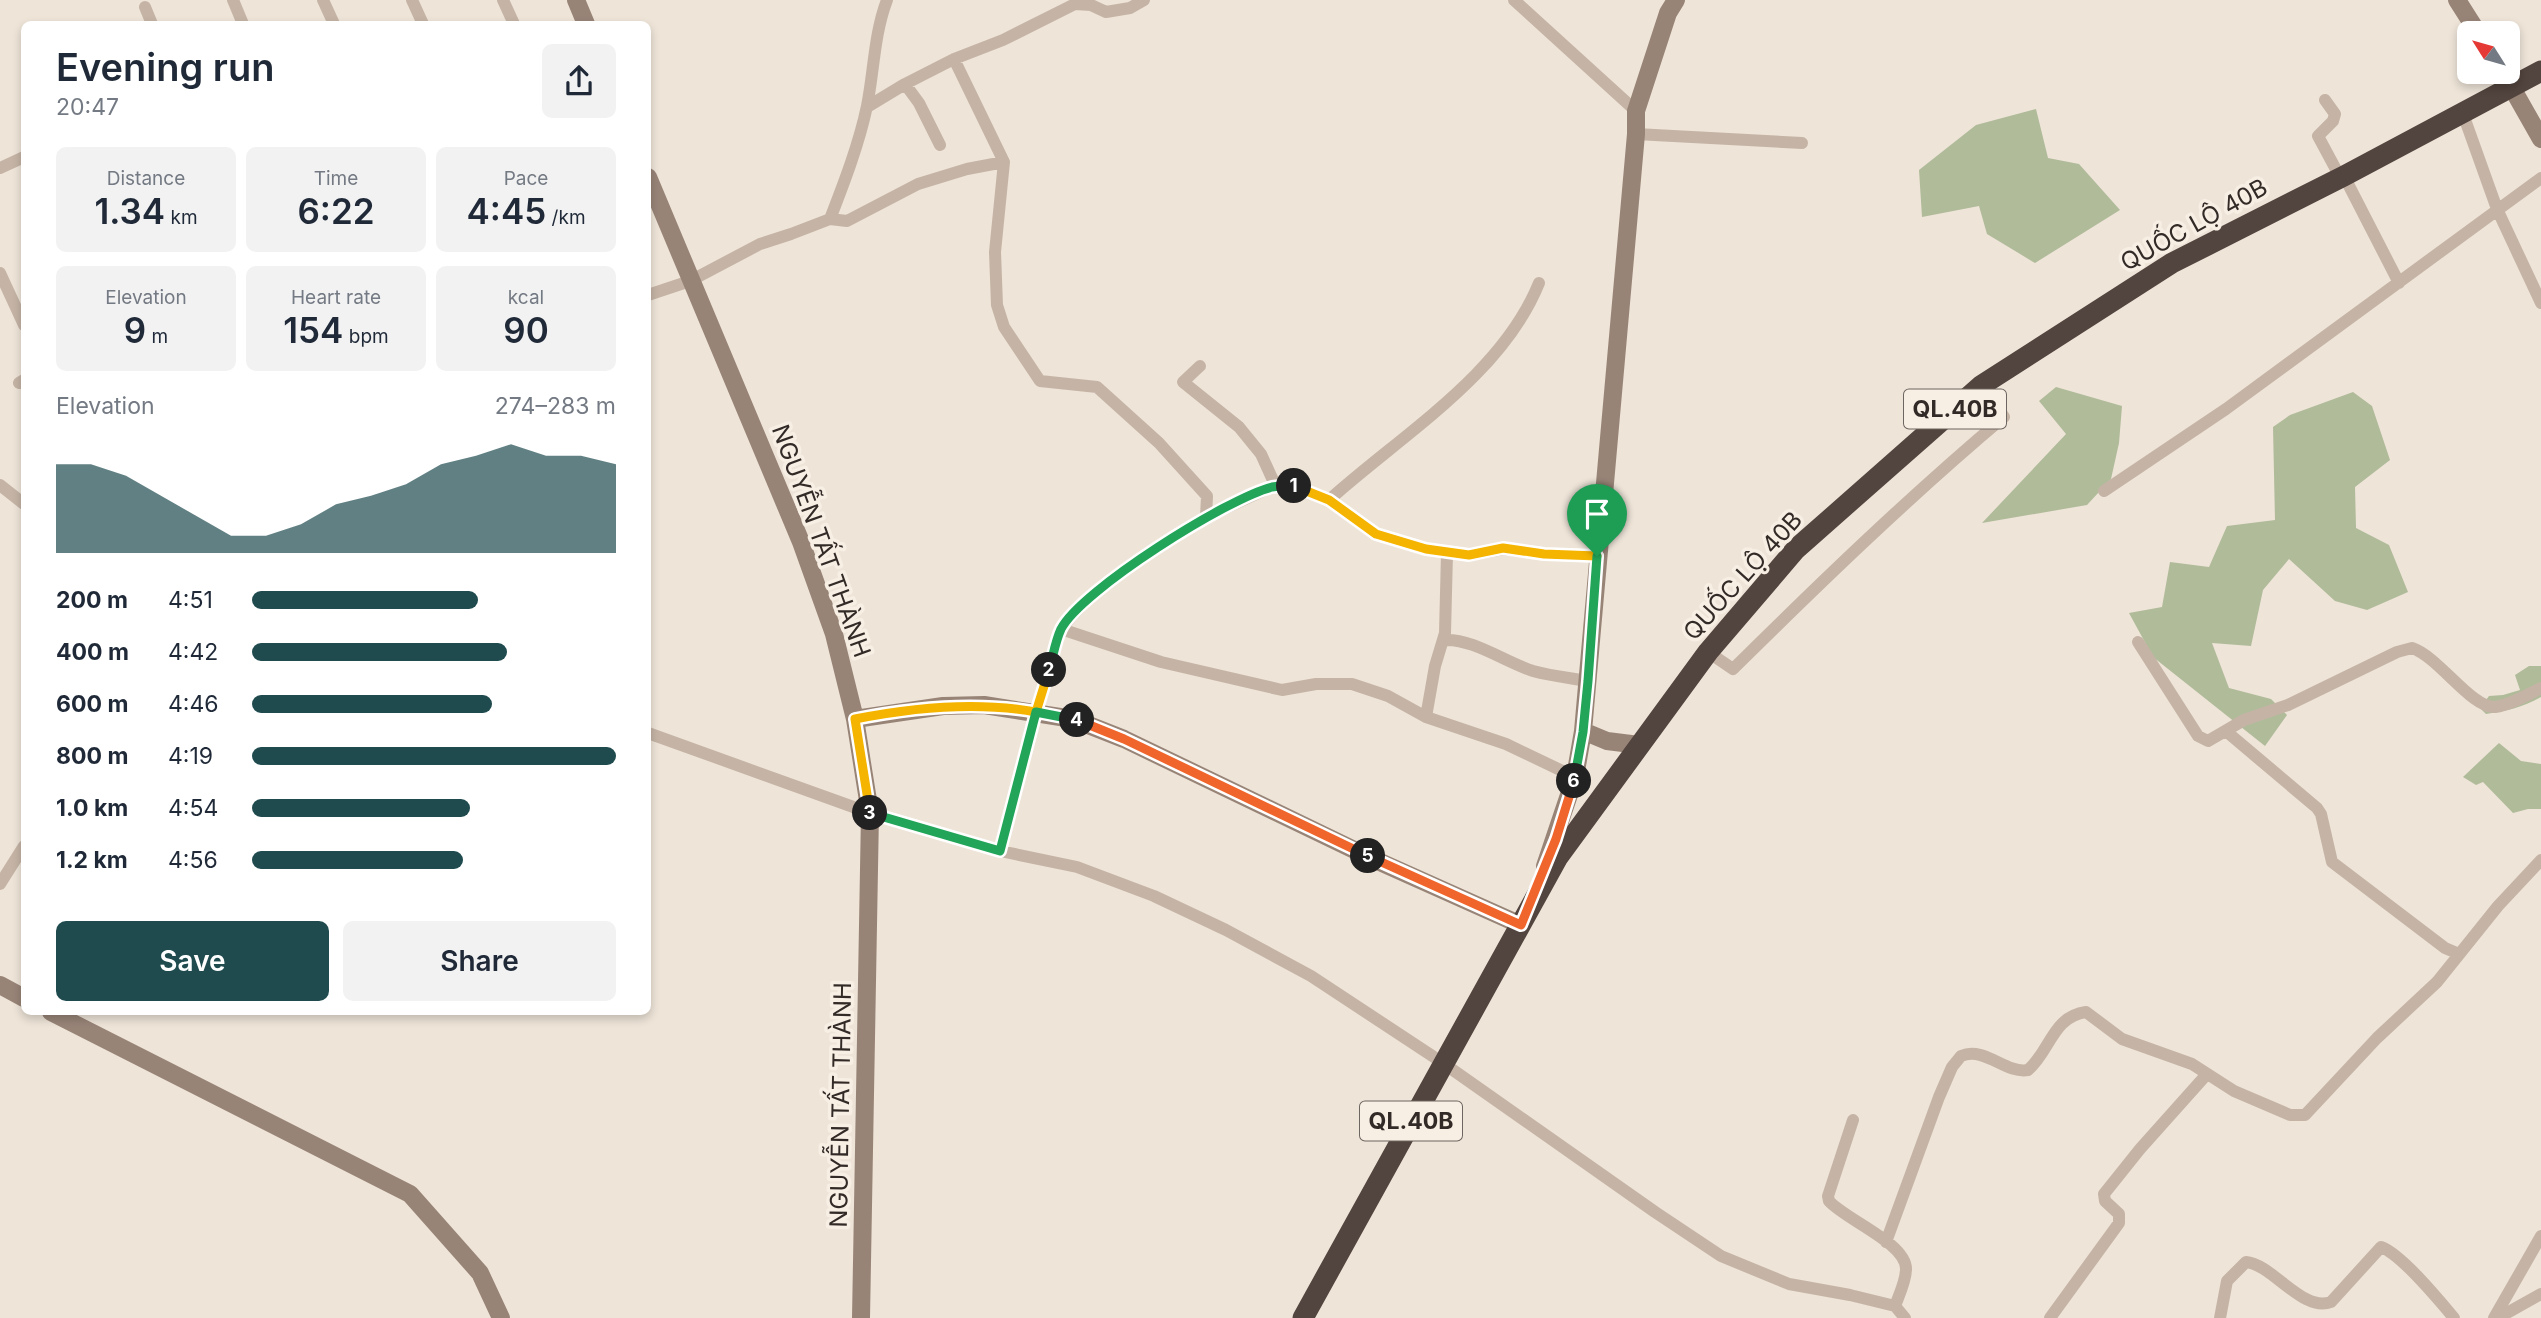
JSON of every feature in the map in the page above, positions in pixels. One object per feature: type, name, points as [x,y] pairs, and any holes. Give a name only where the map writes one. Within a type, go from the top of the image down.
[{"type":"highway","name":"QUỐC LỘ 40B","points":[[2520,77],[2541,72]]},
{"type":"highway","name":"QUỐC LỘ 40B","points":[[1303,1318],[1558,857],[1708,652],[1796,548],[1982,385],[2172,263],[2463,114],[2503,84]]},
{"type":"main road","points":[[576,0],[585,21]]},
{"type":"main road","points":[[855,719],[943,706],[984,705],[1073,719],[1124,739],[1371,858],[1521,925],[1556,839],[1575,777],[1583,732],[1636,111],[1668,13],[1676,0]]},
{"type":"main road","points":[[2457,0],[2470,21]]},
{"type":"main road","points":[[2510,84],[2541,139]]},
{"type":"main road","name":"NGUYỄN TẤT THÀNH","points":[[651,184],[801,542],[834,634],[855,719],[870,813],[861,1318]]},
{"type":"main road","points":[[1583,732],[1607,741],[1639,744]]},
{"type":"main road","points":[[0,985],[21,996]]},
{"type":"main road","points":[[57,1015],[410,1194],[480,1273],[501,1318]]},
{"type":"street","points":[[233,0],[242,21]]},
{"type":"street","points":[[323,0],[333,21]]},
{"type":"street","points":[[412,0],[422,21]]},
{"type":"street","points":[[503,0],[513,21]]},
{"type":"street","points":[[830,219],[867,107],[881,16],[887,0]]},
{"type":"street","points":[[867,107],[954,59],[1003,40],[1075,4],[1091,5],[1106,12],[1130,8],[1144,0]]},
{"type":"street","points":[[1514,0],[1636,111]]},
{"type":"street","points":[[145,6],[151,21]]},
{"type":"street","points":[[954,59],[1004,162],[998,200],[995,279],[997,305],[1004,327],[1040,381],[1097,387],[1121,407],[1159,443],[1207,496],[1206,517]]},
{"type":"street","points":[[905,84],[919,103],[940,145]]},
{"type":"street","points":[[2325,100],[2335,114],[2333,121],[2318,136],[2399,283]]},
{"type":"street","points":[[2463,114],[2497,209],[2541,303]]},
{"type":"street","points":[[1636,134],[1802,144]]},
{"type":"street","points":[[0,168],[21,158]]},
{"type":"street","points":[[651,294],[690,281],[760,244],[830,219],[847,221],[918,184],[967,169],[1004,162]]},
{"type":"street","points":[[2104,491],[2188,436],[2541,178]]},
{"type":"street","points":[[0,273],[21,319]]},
{"type":"street","points":[[1329,500],[1408,436],[1501,346],[1523,317],[1539,283]]},
{"type":"street","points":[[1200,366],[1183,382],[1239,427],[1261,454],[1276,487]]},
{"type":"street","points":[[1708,652],[1733,669],[1847,556],[1944,467],[2004,417],[1982,385]]},
{"type":"street","points":[[0,485],[21,502]]},
{"type":"street","points":[[1000,851],[1036,712],[1061,629],[1070,617],[1115,577],[1206,517],[1276,487],[1293,486],[1329,500],[1376,534],[1447,553],[1469,555],[1503,548],[1544,554],[1597,556]]},
{"type":"street","points":[[1426,717],[1435,666],[1444,640],[1447,553]]},
{"type":"street","points":[[1061,629],[1161,662],[1282,690],[1315,684],[1352,684],[1388,696],[1426,717],[1506,744],[1575,777]]},
{"type":"street","points":[[1444,640],[1463,641],[1504,660],[1544,674],[1588,681]]},
{"type":"street","points":[[2138,642],[2198,736],[2208,741],[2244,720],[2288,705],[2396,652],[2412,648],[2428,656],[2483,705],[2497,707],[2541,688]]},
{"type":"street","points":[[2227,732],[2317,808],[2332,862],[2445,948],[2459,954]]},
{"type":"street","points":[[651,734],[870,813],[1000,851],[1077,867],[1154,896],[1226,930],[1311,976],[1443,1063],[1721,1256],[1788,1284],[1895,1306],[1905,1318]]},
{"type":"street","points":[[0,884],[21,851]]},
{"type":"street","points":[[1886,1242],[1939,1097],[1952,1067],[1961,1056],[1975,1054],[2020,1071],[2028,1070],[2069,1016],[2086,1012],[2122,1039],[2192,1064],[2234,1091],[2290,1115],[2305,1115],[2377,1038],[2454,964],[2498,906],[2541,860]]},
{"type":"street","points":[[2050,1318],[2119,1223],[2119,1214],[2105,1201],[2104,1194],[2207,1074]]},
{"type":"street","points":[[1853,1120],[1828,1196],[1829,1202],[1900,1254],[1906,1267],[1895,1306]]},
{"type":"street","points":[[2496,1318],[2541,1236]]},
{"type":"street","points":[[2220,1318],[2227,1281],[2246,1262],[2260,1268],[2302,1296],[2326,1304],[2332,1302],[2381,1247],[2393,1254],[2454,1318]]},
{"type":"street","points":[[2496,1318],[2541,1294]]},
{"type":"green space","points":[[2036,109],[2048,158],[2079,164],[2120,210],[2035,263],[1987,234],[1979,206],[1922,217],[1919,170],[1976,125]]},
{"type":"green space","points":[[2056,387],[2122,406],[2119,443],[2111,479],[2087,505],[1982,523],[2066,434],[2039,401]]},
{"type":"green space","points":[[2353,392],[2372,406],[2390,460],[2355,487],[2356,528],[2389,545],[2408,592],[2367,610],[2335,601],[2289,559],[2263,590],[2251,646],[2212,643],[2229,688],[2271,699],[2287,715],[2265,746],[2153,657],[2129,613],[2162,607],[2170,562],[2209,567],[2227,526],[2275,520],[2273,427],[2290,415]]},
{"type":"green space","points":[[2529,666],[2541,666],[2541,697],[2494,713],[2486,714],[2480,708],[2489,696],[2520,690],[2515,675]]},
{"type":"green space","points":[[2499,743],[2521,761],[2541,764],[2541,809],[2513,813],[2483,782],[2476,785],[2463,777]]},
{"type":"route","points":[[1597,556],[1544,554],[1503,548],[1469,555],[1426,549],[1376,534],[1329,500],[1293,486],[1271,488],[1206,517],[1115,577],[1070,617],[1061,629],[1036,712],[984,705],[943,706],[855,719],[870,813],[1000,851],[1036,712],[1073,719],[1124,739],[1264,808],[1521,925],[1556,839],[1575,777],[1583,732],[1597,556]]}]
